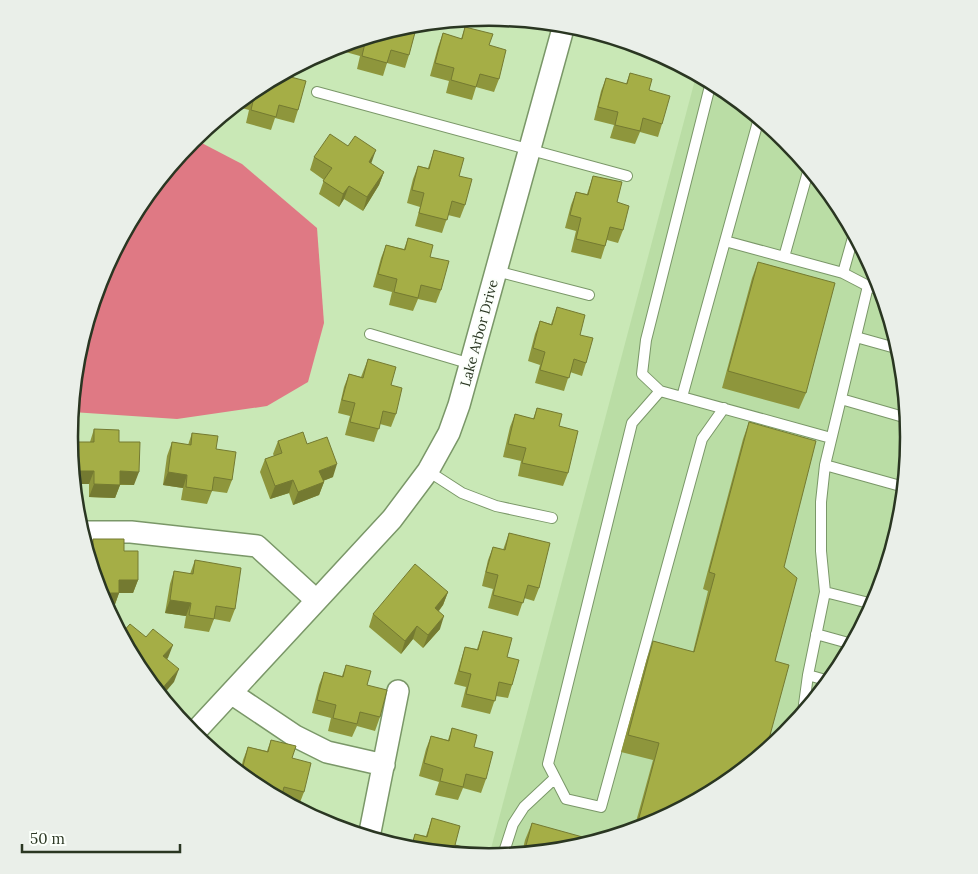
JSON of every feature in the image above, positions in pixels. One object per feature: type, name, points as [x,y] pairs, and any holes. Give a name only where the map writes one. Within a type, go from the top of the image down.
[{"type":"street","name":"Lake Arbor Drive","points":[[199,727],[392,519],[428,472],[449,433],[471,364],[562,33]]},
{"type":"street","points":[[89,532],[130,532],[257,546],[316,600]]},
{"type":"street","points":[[370,830],[398,691]]},
{"type":"street","points":[[231,692],[295,736],[327,752],[384,765]]},
{"type":"lane","points":[[709,90],[646,340],[642,374],[660,391],[831,438]]},
{"type":"lane","points":[[317,92],[627,176]]},
{"type":"lane","points":[[682,397],[757,126]]},
{"type":"lane","points":[[784,257],[807,177]]},
{"type":"lane","points":[[725,241],[843,273],[868,286],[825,465],[821,502],[821,551],[824,592],[805,700]]},
{"type":"lane","points":[[843,273],[851,244]]},
{"type":"lane","points":[[496,272],[589,295]]},
{"type":"lane","points":[[370,334],[471,364]]},
{"type":"lane","points":[[856,337],[890,346]]},
{"type":"lane","points":[[660,391],[632,423],[548,764],[566,798],[601,807],[702,439],[724,408]]},
{"type":"lane","points":[[841,399],[899,416]]},
{"type":"lane","points":[[825,465],[897,484]]},
{"type":"lane","points":[[428,472],[462,493],[496,506],[552,518]]},
{"type":"lane","points":[[824,592],[865,602]]},
{"type":"lane","points":[[816,634],[845,642]]},
{"type":"lane","points":[[808,675],[821,679]]},
{"type":"lane","points":[[505,847],[513,824],[524,807],[555,778]]},
{"type":"shaded area","points":[[695,81],[717,95],[760,128],[798,166],[831,209],[857,255],[868,280],[886,331],[892,357],[899,410],[899,464],[892,517],[886,543],[878,569],[857,619],[831,665],[798,708],[760,746],[739,763],[694,793],[621,826],[569,840],[516,847],[491,848]]},
{"type":"shaded area","points":[[203,143],[242,164],[317,228],[324,323],[308,382],[267,406],[177,419],[79,412],[79,410],[86,357],[92,331],[100,305],[121,255],[147,209],[163,187],[180,166]]},
{"type":"building","points":[[465,27],[493,34],[489,45],[506,50],[499,79],[480,74],[476,87],[451,80],[454,68],[435,63],[443,33],[462,39]]},
{"type":"building","points":[[415,33],[409,55],[391,50],[387,63],[362,56],[364,46]]},
{"type":"building","points":[[630,73],[652,79],[649,90],[670,96],[662,124],[643,118],[640,131],[615,125],[618,112],[598,107],[606,78],[627,84]]},
{"type":"building","points":[[291,77],[306,81],[298,110],[279,105],[276,117],[251,110],[253,101],[284,81]]},
{"type":"building","points":[[330,134],[348,146],[355,136],[376,150],[369,162],[384,172],[367,197],[349,186],[343,194],[323,181],[332,168],[314,157]]},
{"type":"building","points":[[434,150],[464,158],[459,176],[472,179],[465,205],[452,201],[447,220],[419,213],[424,193],[412,190],[418,166],[429,169]]},
{"type":"building","points":[[593,176],[622,182],[617,202],[629,206],[623,230],[610,227],[605,246],[576,239],[581,218],[570,215],[576,192],[588,195]]},
{"type":"building","points":[[408,238],[433,245],[430,257],[449,261],[441,290],[421,285],[418,298],[394,292],[397,279],[378,274],[386,245],[405,250]]},
{"type":"building","points":[[758,262],[835,283],[806,393],[728,371]]},
{"type":"building","points":[[557,307],[585,315],[580,335],[593,338],[586,363],[574,359],[569,378],[540,370],[545,352],[533,348],[540,321],[552,325]]},
{"type":"building","points":[[368,359],[396,367],[391,385],[402,388],[396,414],[383,411],[379,429],[350,422],[355,403],[342,400],[349,374],[363,378]]},
{"type":"building","points":[[537,408],[562,414],[559,426],[578,431],[568,473],[522,463],[526,448],[508,444],[515,414],[534,419]]},
{"type":"building","points":[[749,422],[816,441],[784,567],[797,578],[775,661],[789,665],[770,736],[717,779],[671,805],[639,819],[659,743],[628,735],[653,641],[694,652],[715,574],[709,572]]},
{"type":"building","points":[[94,429],[119,430],[119,442],[140,442],[139,472],[120,471],[120,485],[94,484],[94,471],[80,471],[78,442],[94,442]]},
{"type":"building","points":[[303,432],[307,444],[327,437],[337,464],[319,471],[324,482],[298,492],[293,480],[275,486],[265,459],[282,453],[278,441]]},
{"type":"building","points":[[192,433],[218,436],[216,449],[236,452],[232,480],[214,477],[212,491],[186,487],[187,475],[168,472],[172,442],[191,445]]},
{"type":"building","points":[[509,533],[550,543],[539,588],[528,585],[523,603],[493,595],[498,575],[486,572],[493,547],[505,550]]},
{"type":"building","points":[[93,539],[124,539],[124,551],[138,551],[138,580],[119,580],[119,593],[110,593],[93,546]]},
{"type":"building","points":[[195,560],[241,568],[235,609],[216,606],[214,619],[189,615],[191,603],[170,600],[174,571],[193,574]]},
{"type":"building","points":[[415,564],[448,592],[435,608],[444,616],[428,635],[417,626],[405,641],[373,614]]},
{"type":"building","points":[[130,624],[146,637],[153,629],[173,645],[163,656],[179,669],[163,687],[147,665],[126,628]]},
{"type":"building","points":[[483,631],[512,638],[507,657],[519,660],[512,685],[499,682],[495,701],[466,694],[471,674],[459,671],[465,647],[478,650]]},
{"type":"building","points":[[346,665],[371,671],[367,685],[387,690],[380,717],[360,712],[357,724],[333,718],[336,705],[317,700],[324,672],[343,677]]},
{"type":"building","points":[[452,728],[477,735],[474,747],[493,752],[486,779],[466,774],[463,787],[440,781],[443,769],[424,763],[431,736],[449,741]]},
{"type":"building","points":[[271,740],[296,746],[292,758],[311,763],[304,792],[284,787],[283,792],[243,766],[248,747],[268,752]]},
{"type":"building","points":[[432,818],[460,826],[455,845],[463,847],[413,841],[415,834],[427,837]]},
{"type":"building","points":[[532,823],[582,837],[569,840],[526,846]]}]
